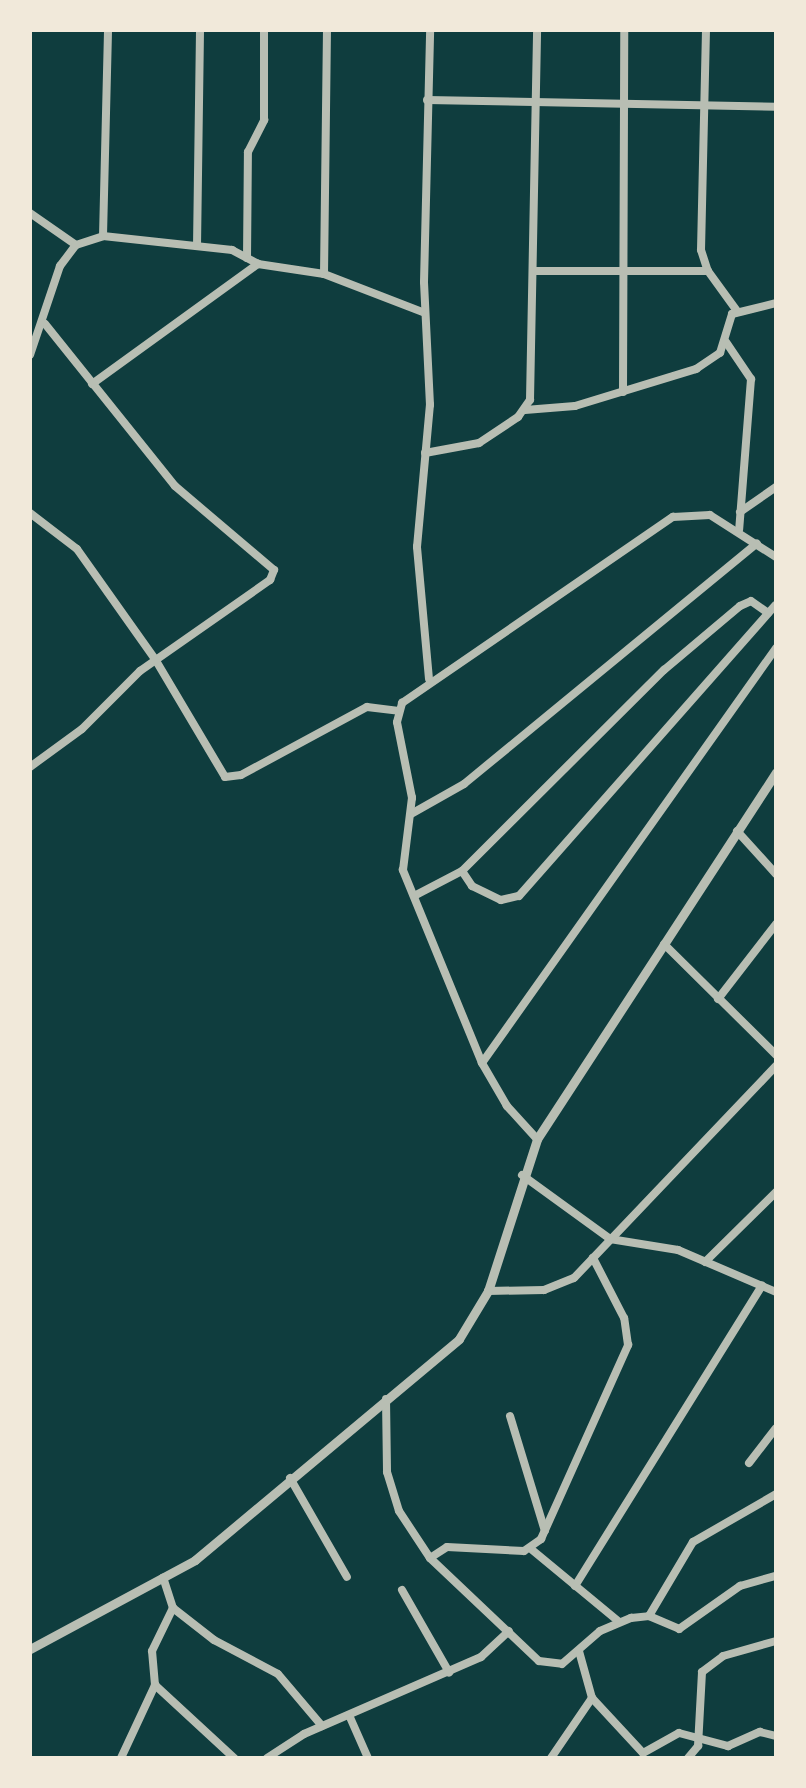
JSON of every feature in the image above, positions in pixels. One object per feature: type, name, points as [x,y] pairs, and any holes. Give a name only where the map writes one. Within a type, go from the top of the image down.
[{"type":"street","points":[[103,236],[108,30]]},
{"type":"street","points":[[197,246],[200,30]]},
{"type":"street","points":[[248,258],[248,152],[264,120],[264,30]]},
{"type":"street","points":[[324,274],[327,30]]},
{"type":"street","points":[[429,679],[417,547],[430,406],[424,313],[430,30]]},
{"type":"street","points":[[526,410],[533,272],[537,30]]},
{"type":"street","points":[[623,392],[624,30]]},
{"type":"street","points":[[706,30],[701,250],[708,272],[738,311]]},
{"type":"street","points":[[427,100],[776,107]]},
{"type":"street","points":[[30,214],[76,245]]},
{"type":"street","points":[[30,355],[42,334],[60,266],[76,245],[103,236],[197,246],[258,264],[324,274],[424,313]]},
{"type":"street","points":[[92,384],[258,264]]},
{"type":"street","points":[[533,272],[708,272]]},
{"type":"street","points":[[738,311],[776,303]]},
{"type":"street","points":[[426,453],[468,448],[526,410],[575,406],[696,369],[726,342],[738,311]]},
{"type":"street","points":[[30,766],[82,729],[155,659],[270,580],[274,570],[175,486],[45,324]]},
{"type":"street","points":[[30,330],[42,334]]},
{"type":"street","points":[[726,342],[750,379],[739,530]]},
{"type":"street","points":[[740,512],[776,487]]},
{"type":"street","points":[[30,512],[71,542],[155,659],[226,776],[241,775],[367,707],[398,711]]},
{"type":"street","points":[[398,711],[429,679],[654,525],[692,514],[739,530],[776,556]]},
{"type":"street","points":[[412,814],[464,784],[756,543]]},
{"type":"street","points":[[414,896],[462,871],[724,618],[751,601],[768,613]]},
{"type":"street","points":[[462,871],[472,886],[501,900],[518,896],[776,605]]},
{"type":"street","points":[[482,1063],[776,648]]},
{"type":"street","points":[[398,711],[412,814],[401,853],[414,896],[482,1063],[537,1138]]},
{"type":"street","points":[[30,1649],[196,1560],[459,1339],[488,1291],[522,1175],[537,1138],[776,772]]},
{"type":"street","points":[[737,832],[776,874]]},
{"type":"street","points":[[718,1000],[776,924]]},
{"type":"street","points":[[664,944],[718,1000],[774,1048]]},
{"type":"street","points":[[488,1291],[558,1287],[593,1258],[776,1066]]},
{"type":"street","points":[[522,1175],[610,1239],[706,1262],[776,1292]]},
{"type":"street","points":[[706,1262],[776,1192]]},
{"type":"street","points":[[531,1548],[545,1531],[628,1344],[624,1318],[593,1258]]},
{"type":"street","points":[[575,1586],[762,1286]]},
{"type":"street","points":[[386,1400],[390,1492],[430,1558],[551,1666],[618,1621],[648,1616],[679,1629],[740,1586],[772,1578],[776,1590]]},
{"type":"street","points":[[510,1416],[545,1531]]},
{"type":"street","points":[[748,1463],[776,1428]]},
{"type":"street","points":[[290,1478],[347,1577]]},
{"type":"street","points":[[648,1616],[693,1542],[776,1494]]},
{"type":"street","points":[[430,1558],[447,1547],[531,1548],[618,1621]]},
{"type":"street","points":[[163,1578],[173,1608],[214,1640],[278,1674],[322,1726]]},
{"type":"street","points":[[402,1590],[449,1672]]},
{"type":"street","points":[[120,1758],[155,1685],[152,1651],[173,1608]]},
{"type":"street","points":[[267,1758],[322,1726],[490,1651],[508,1631]]},
{"type":"street","points":[[688,1758],[699,1738],[702,1672],[723,1656],[776,1641]]},
{"type":"street","points":[[578,1651],[592,1698],[636,1748],[658,1747],[679,1733],[728,1746],[752,1734],[776,1736]]},
{"type":"street","points":[[155,1685],[234,1758]]},
{"type":"street","points":[[552,1758],[592,1698]]},
{"type":"street","points":[[348,1715],[368,1758]]},
{"type":"street","points":[[658,1747],[666,1758]]}]
